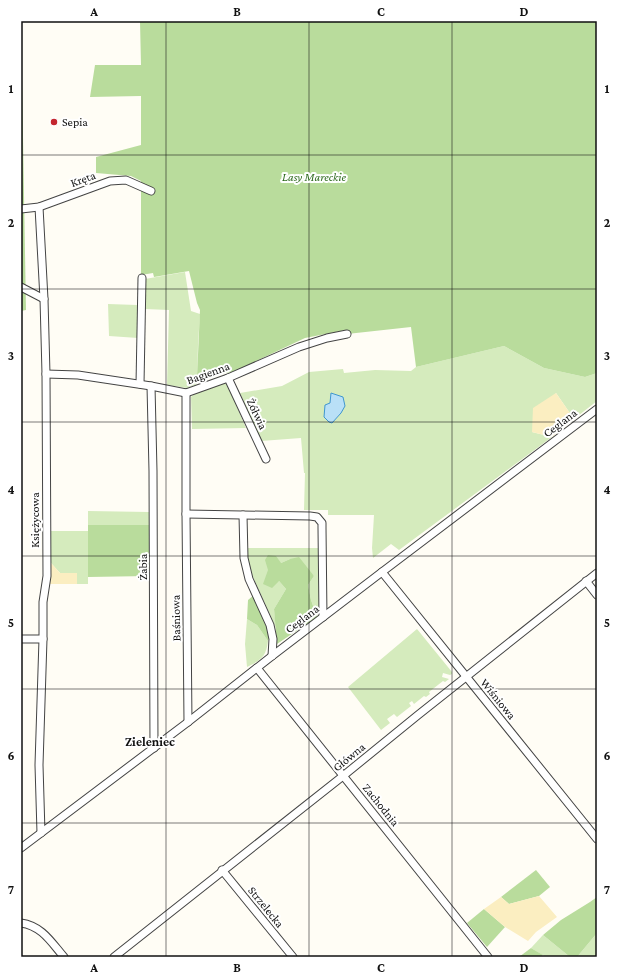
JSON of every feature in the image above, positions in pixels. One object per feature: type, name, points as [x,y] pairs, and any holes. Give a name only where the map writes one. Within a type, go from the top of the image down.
[{"type":"street","name":"Kręta","points":[[21,209],[39,207],[110,181],[126,180],[151,192]]},
{"type":"street","name":"Księżycowa","points":[[39,207],[46,374],[47,576],[43,602],[39,765],[41,833]]},
{"type":"street","points":[[140,384],[142,278]]},
{"type":"street","points":[[21,287],[44,299]]},
{"type":"street","name":"Bagienna","points":[[46,374],[78,375],[140,384],[186,393],[228,378],[299,347],[327,338],[347,334]]},
{"type":"street","name":"Żółwia","points":[[228,378],[266,460]]},
{"type":"street","name":"Żabia","points":[[151,386],[154,748]]},
{"type":"street","name":"Baśniowa","points":[[186,393],[188,722]]},
{"type":"street","name":"Ceglana","points":[[21,848],[597,409]]},
{"type":"street","points":[[186,514],[317,517],[321,521],[322,528],[323,617]]},
{"type":"street","points":[[243,515],[244,558],[249,579],[270,624],[273,639],[272,656]]},
{"type":"street","name":"Wiśniowa","points":[[382,572],[597,839]]},
{"type":"street","name":"Główna","points":[[114,957],[597,573]]},
{"type":"street","points":[[586,581],[597,595]]},
{"type":"street","points":[[21,639],[43,639]]},
{"type":"street","name":"Zachodnia","points":[[257,668],[488,957]]},
{"type":"street","name":"Strzelecka","points":[[222,870],[293,957]]},
{"type":"street","points":[[21,923],[29,924],[45,934],[64,957]]},
{"type":"green space","points":[[21,21],[26,310],[21,311]]},
{"type":"green space","name":"Lasy Mareckie","points":[[140,21],[597,21],[597,373],[585,377],[544,368],[504,346],[416,367],[411,327],[347,334],[346,330],[305,338],[233,372],[197,377],[200,310],[189,271],[154,277],[153,273],[141,275],[141,181],[131,176],[96,173],[96,157],[141,145],[141,96],[90,97],[95,65],[141,65]]},
{"type":"green space","points":[[185,272],[191,311],[200,314],[197,384],[187,388],[167,385],[169,310],[145,309],[145,279]]},
{"type":"green space","points":[[108,304],[137,305],[138,338],[109,336]]},
{"type":"green space","points":[[504,346],[544,368],[585,377],[597,373],[597,401],[574,419],[556,393],[532,432],[552,437],[399,550],[391,544],[373,558],[372,548],[374,515],[328,515],[328,510],[304,510],[305,473],[301,438],[261,441],[240,393],[282,386],[309,372],[343,369],[344,373],[375,370],[411,371],[416,367]],"holes":[[[330,403],[341,413],[332,423],[325,405]]]},
{"type":"green space","points":[[221,383],[227,384],[246,428],[192,429],[191,397],[195,393]]},
{"type":"green space","points":[[88,511],[149,512],[149,525],[88,525]]},
{"type":"green space","points":[[88,525],[149,525],[149,576],[88,577]]},
{"type":"green space","points":[[50,531],[88,531],[88,584],[77,584],[77,573],[60,573],[51,563]]},
{"type":"green space","points":[[246,548],[318,548],[320,606],[317,617],[308,585],[314,576],[290,559],[281,563],[279,581],[286,589],[274,609],[276,628],[248,566]]},
{"type":"green space","points":[[268,555],[276,556],[281,563],[299,557],[314,576],[308,585],[317,617],[277,644],[274,609],[286,589],[279,581],[272,588],[263,584],[268,570],[265,560]]},
{"type":"green space","points":[[254,595],[270,636],[268,641],[257,625],[247,619],[248,600]]},
{"type":"green space","points":[[247,619],[257,625],[268,641],[266,651],[262,657],[247,667],[245,644]]},
{"type":"green space","points":[[417,629],[452,672],[452,674],[450,675],[443,673],[442,677],[449,679],[445,682],[443,681],[429,692],[430,694],[426,697],[424,696],[414,704],[412,701],[409,703],[411,706],[397,717],[394,714],[387,719],[390,723],[381,730],[348,687]]},
{"type":"green space","points":[[536,870],[550,887],[539,896],[509,904],[501,897]]},
{"type":"green space","points":[[597,897],[597,933],[577,957],[570,957],[543,935],[561,920]]},
{"type":"green space","points":[[484,909],[505,927],[487,947],[467,923]]},
{"type":"green space","points":[[597,933],[597,957],[577,957]]},
{"type":"green space","points":[[543,935],[570,957],[546,957],[531,948]]},
{"type":"green space","points":[[531,948],[543,955],[540,957],[519,957]]},
{"type":"sand","points":[[556,393],[574,419],[552,437],[532,432],[533,408]]},
{"type":"sand","points":[[51,563],[60,573],[77,573],[77,584],[50,584]]},
{"type":"sand","points":[[539,896],[557,917],[536,932],[528,941],[505,927],[484,909],[501,897],[509,904]]},
{"type":"water","points":[[331,393],[343,397],[345,406],[332,423],[324,417],[325,405],[330,403]]},
{"type":"place","name":"Sepia","points":[[54,122]]},
{"type":"district","name":"Zieleniec","points":[[150,741]]}]
